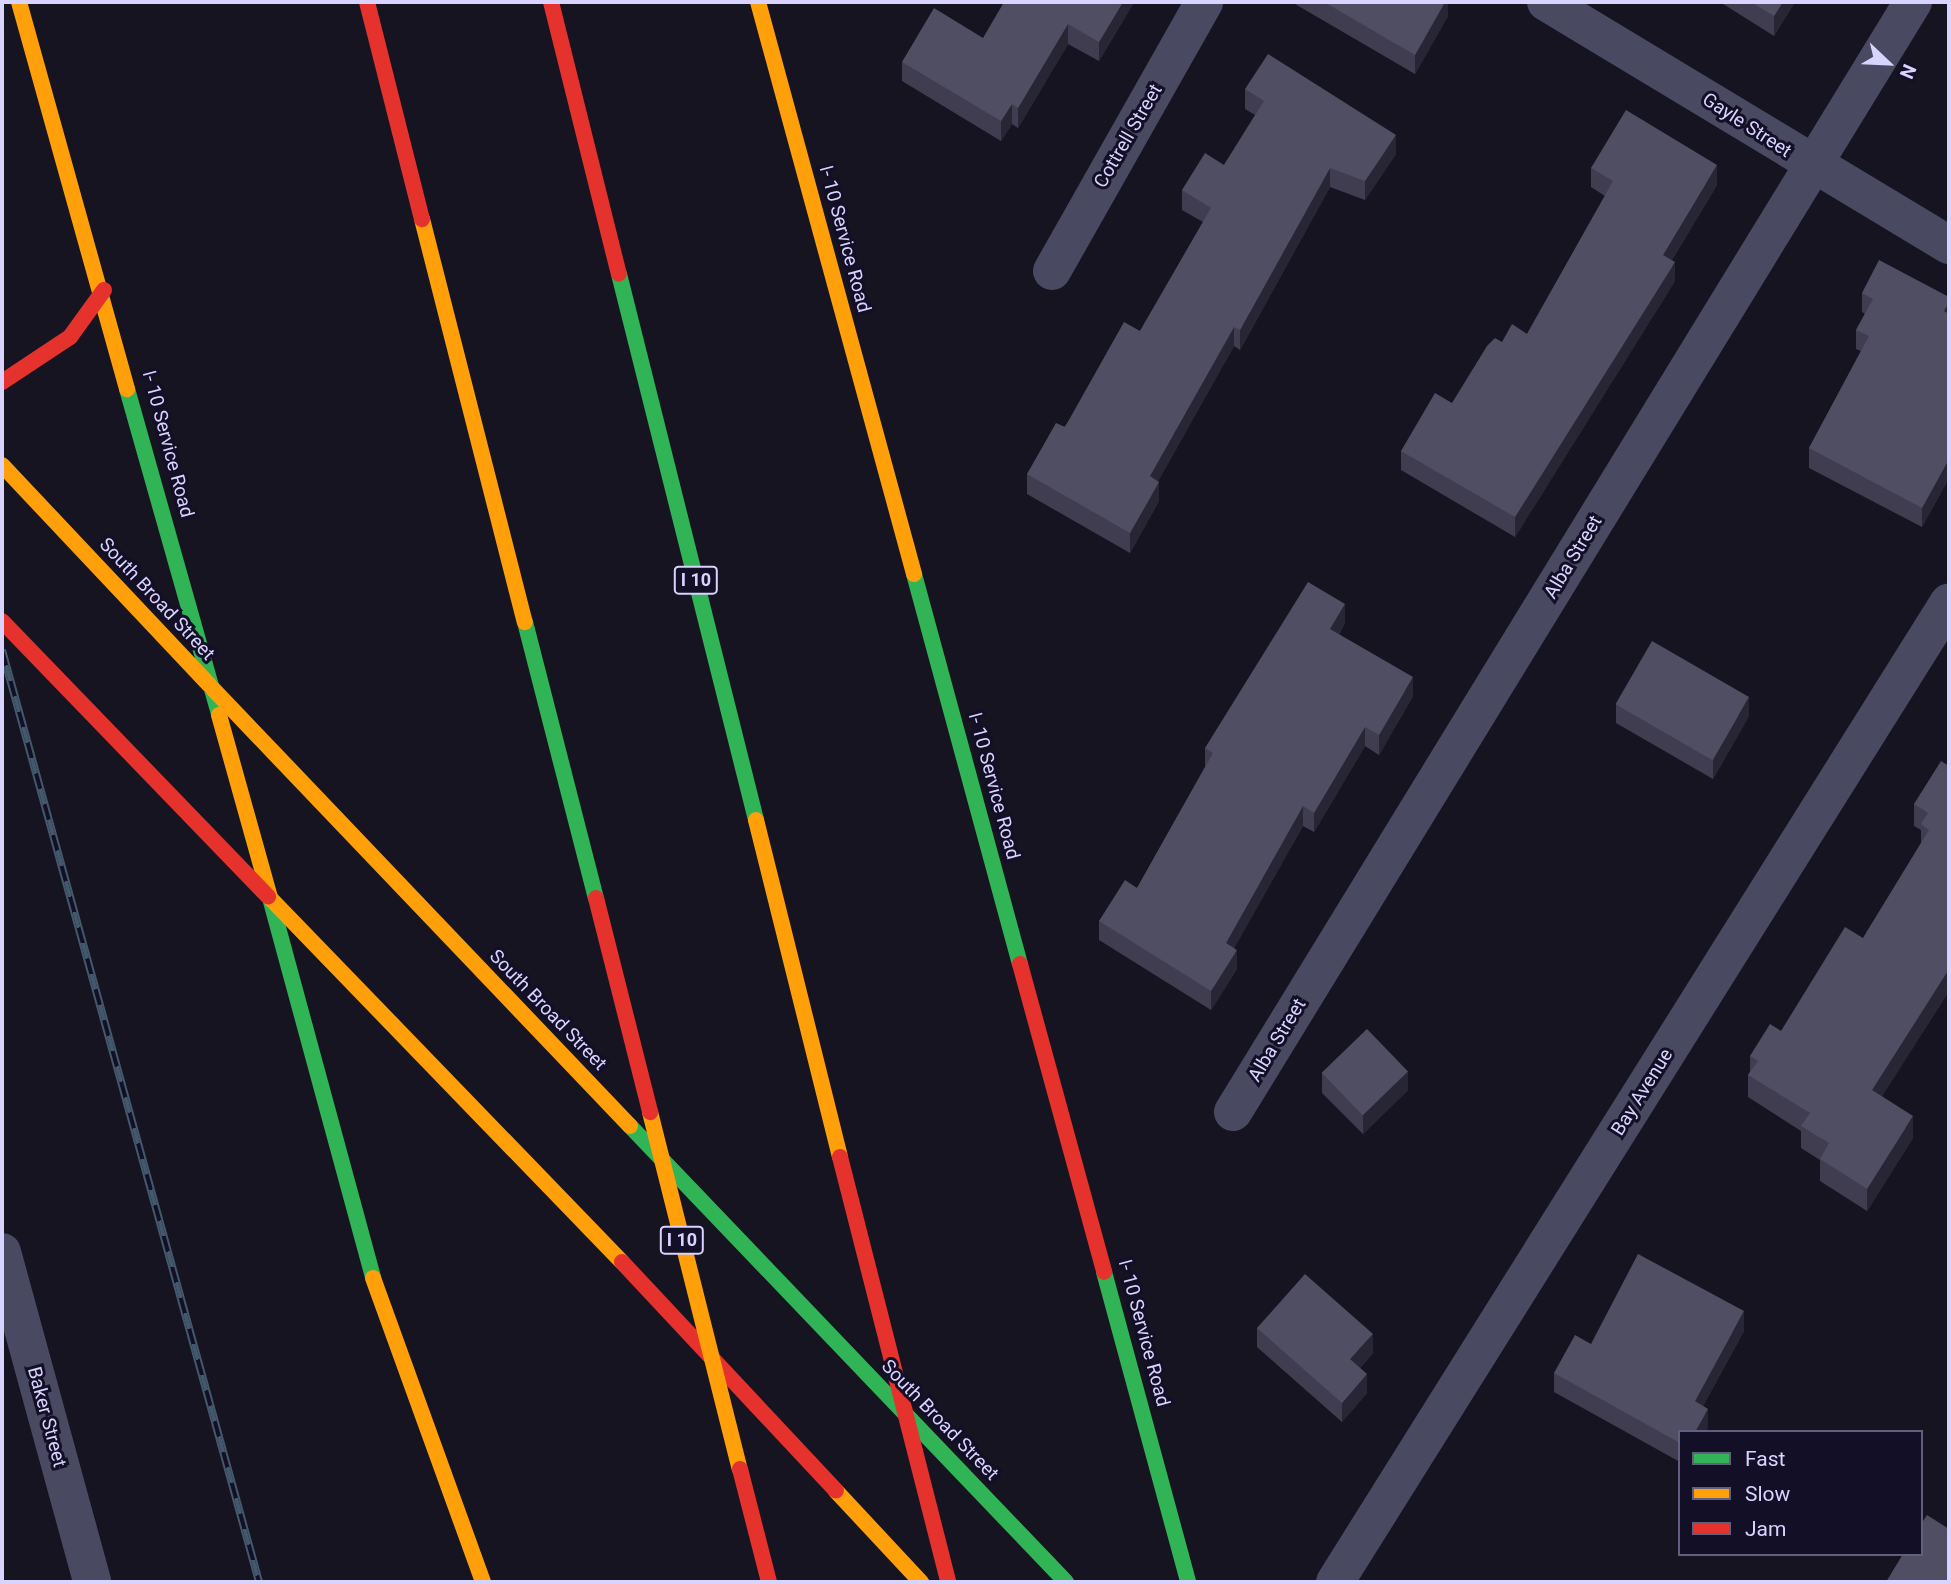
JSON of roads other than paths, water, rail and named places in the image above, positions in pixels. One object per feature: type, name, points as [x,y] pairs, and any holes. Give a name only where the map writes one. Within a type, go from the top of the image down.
[{"type":"main road","name":"I- 10 Service Road","points":[[19,2],[104,290],[371,1272],[483,1582]]},
{"type":"main road","name":"I 10","points":[[367,2],[769,1582]]},
{"type":"main road","name":"I 10","points":[[551,2],[948,1582]]},
{"type":"main road","name":"I- 10 Service Road","points":[[758,2],[1188,1582]]},
{"type":"main road","points":[[2,382],[29,370],[70,337],[104,290]]},
{"type":"main road","name":"South Broad Street","points":[[2,466],[1066,1582]]},
{"type":"main road","points":[[2,621],[502,1134],[921,1582]]},
{"type":"street","name":"Cottrell Street","points":[[1052,271],[1204,2]]},
{"type":"street","name":"Gayle Street","points":[[1546,2],[1811,167],[1949,245]]},
{"type":"street","name":"Alba Street","points":[[1233,1112],[1913,2]]},
{"type":"street","name":"Bay Avenue","points":[[1335,1582],[1949,602]]},
{"type":"street","name":"Baker Street","points":[[2,1252],[92,1582]]},
{"type":"railway","points":[[2,650],[259,1582]]}]
